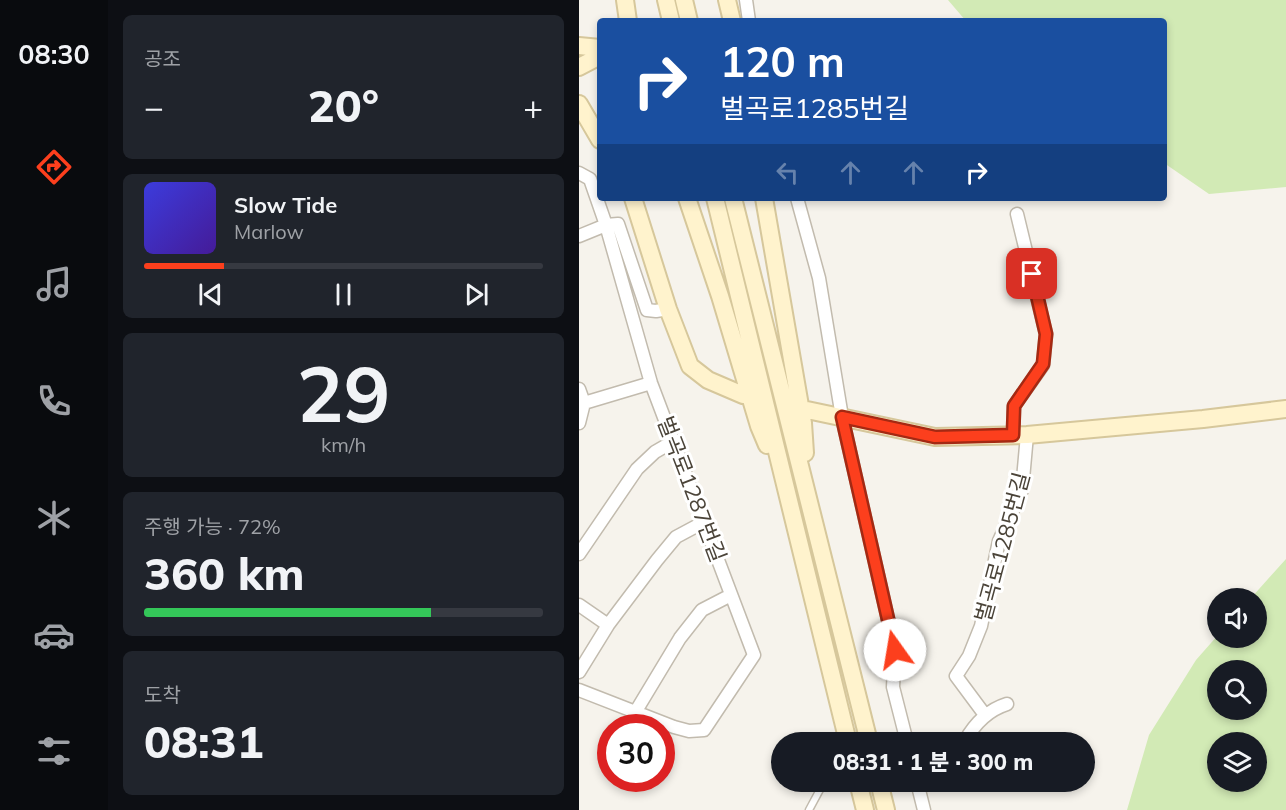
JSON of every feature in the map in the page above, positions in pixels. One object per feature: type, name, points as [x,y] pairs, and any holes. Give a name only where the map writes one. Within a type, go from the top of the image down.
[{"type":"main road","points":[[625,0],[628,18]]},
{"type":"main road","points":[[666,0],[670,18]]},
{"type":"main road","points":[[684,0],[688,18]]},
{"type":"main road","points":[[727,0],[731,18]]},
{"type":"main road","points":[[579,46],[597,48]]},
{"type":"main road","points":[[579,67],[597,58]]},
{"type":"main road","points":[[579,104],[597,136]]},
{"type":"main road","points":[[579,121],[597,136]]},
{"type":"main road","points":[[634,201],[668,309],[690,366],[708,380],[743,395]]},
{"type":"main road","points":[[688,201],[720,296],[759,426],[787,493]]},
{"type":"main road","points":[[716,201],[846,732]]},
{"type":"main road","points":[[734,201],[867,732]]},
{"type":"main road","points":[[765,201],[803,423],[810,504]]},
{"type":"main road","points":[[807,410],[935,437],[1020,435],[1203,419],[1286,409]]},
{"type":"main road","points":[[860,792],[865,810]]},
{"type":"main road","points":[[882,792],[886,810]]},
{"type":"street","points":[[745,0],[748,18]]},
{"type":"street","name":"벌곡로1287번길","points":[[579,173],[590,180],[597,200]]},
{"type":"street","name":"벌곡로1287번길","points":[[579,690],[689,731],[704,729],[754,655],[748,633],[731,595],[651,383],[597,201]]},
{"type":"street","points":[[798,201],[819,278],[842,417],[895,650],[893,687],[904,732]]},
{"type":"street","points":[[1017,214],[1046,334],[1043,364],[1014,406],[1020,435]]},
{"type":"street","points":[[579,236],[606,225],[618,224],[647,310],[656,312],[668,309]]},
{"type":"street","points":[[584,403],[651,383]]},
{"type":"street","points":[[579,389],[584,403],[579,423]]},
{"type":"street","name":"벌곡로1285번길","points":[[985,715],[956,676],[969,656],[981,626],[999,541],[1022,490],[1020,435]]},
{"type":"street","points":[[579,554],[637,470],[655,452],[674,441]]},
{"type":"street","points":[[579,672],[608,625],[677,537],[704,522]]},
{"type":"street","points":[[636,711],[680,638],[702,610],[731,595]]},
{"type":"street","points":[[579,605],[608,625]]},
{"type":"street","points":[[970,732],[994,708],[1007,704]]},
{"type":"street","points":[[920,792],[924,810]]},
{"type":"lane","points":[[809,810],[819,792]]},
{"type":"green space","points":[[948,0],[1286,0],[1286,187],[1209,194],[1167,165],[1167,18],[963,18]]},
{"type":"green space","points":[[1286,559],[1286,810],[1127,810],[1149,735],[1196,660],[1207,648],[1267,648],[1267,588],[1260,588]]},
{"type":"route","points":[[895,650],[842,417],[935,437],[1013,435],[1014,406],[1043,364],[1046,334],[1032,274]]}]
